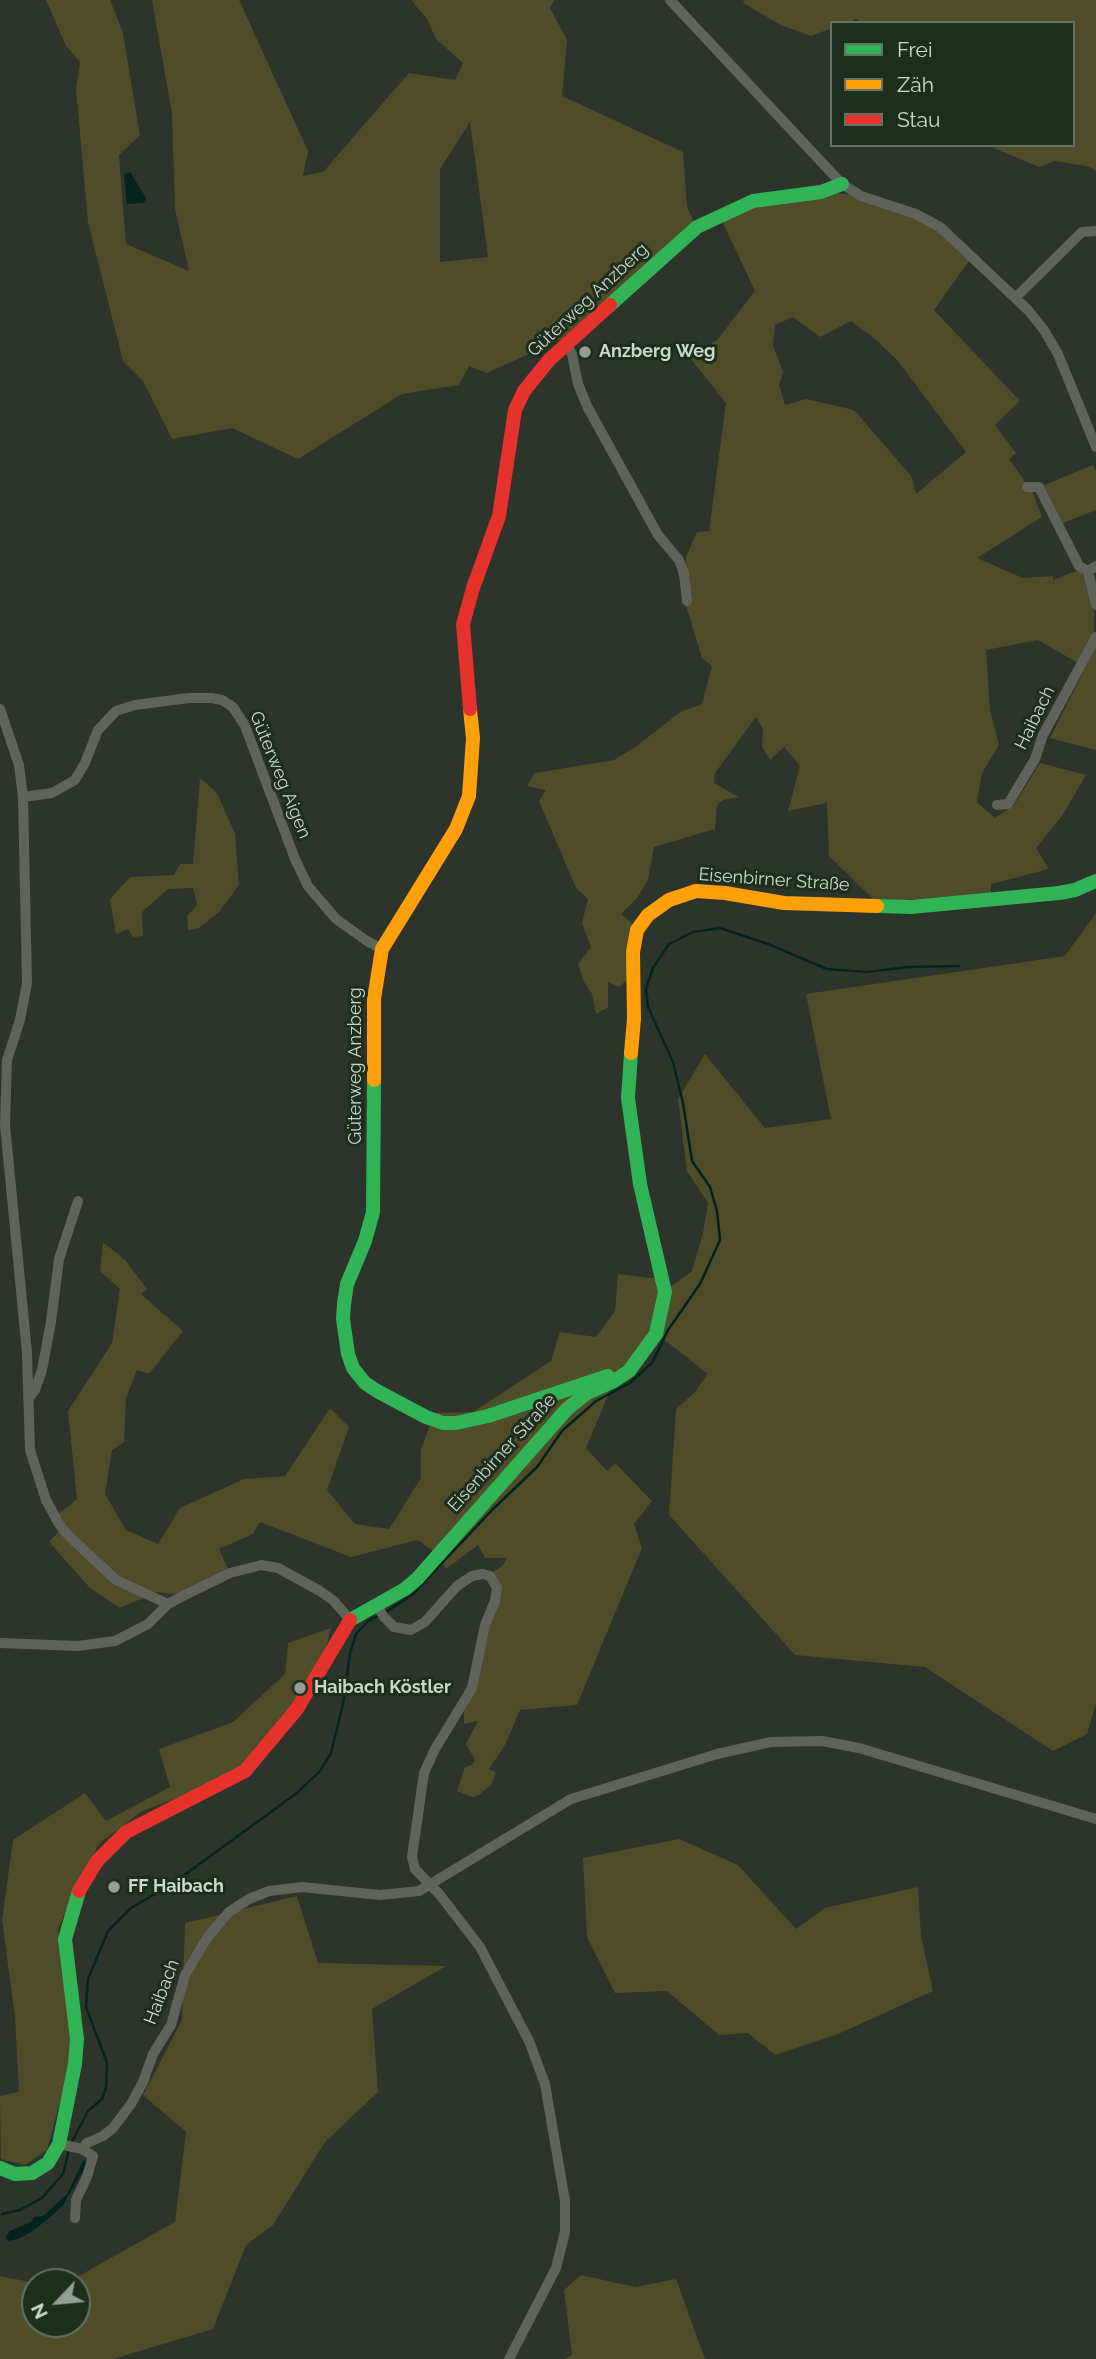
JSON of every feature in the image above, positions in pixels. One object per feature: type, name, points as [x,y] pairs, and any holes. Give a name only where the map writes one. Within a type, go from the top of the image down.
[{"type":"main road","name":"Güterweg Anzberg","points":[[614,1381],[611,1377],[603,1376],[488,1416],[443,1423],[377,1391],[365,1383],[353,1368],[343,1319],[344,1304],[347,1284],[365,1241],[373,1212],[374,999],[382,949],[456,829],[469,796],[474,755],[463,640],[465,616],[501,508],[515,410],[534,376],[677,244],[704,223],[753,201],[821,192],[842,184]]},
{"type":"main road","name":"Eisenbirner Straße","points":[[0,2168],[15,2174],[32,2173],[48,2163],[54,2155],[71,2147],[77,2039],[65,1939],[73,1907],[85,1879],[110,1846],[125,1832],[245,1771],[297,1709],[350,1620],[380,1610],[417,1579],[576,1401],[614,1381],[638,1362],[656,1334],[665,1292],[640,1184],[628,1098],[634,1019],[633,952],[637,930],[648,915],[669,900],[696,891],[784,903],[911,907],[1059,893],[1096,881]]},
{"type":"street","points":[[670,0],[842,184],[861,197],[916,214],[940,227],[1037,319],[1051,341],[1096,447]]},
{"type":"street","points":[[1015,298],[1082,232],[1096,231]]},
{"type":"street","points":[[566,344],[572,354],[578,384],[587,406],[658,535],[680,560],[687,601]]},
{"type":"street","points":[[1027,487],[1039,486],[1075,561],[1092,569],[1096,605]]},
{"type":"street","name":"Haibach","points":[[997,805],[1008,804],[1035,759],[1043,735],[1096,637]]},
{"type":"street","name":"Güterweg Aigen","points":[[23,797],[52,793],[75,780],[98,730],[116,711],[135,705],[189,698],[222,700],[233,707],[245,726],[295,859],[308,886],[336,919],[367,942],[382,949]]},
{"type":"street","points":[[0,709],[19,765],[23,797],[27,984],[23,1010],[8,1060],[5,1125],[24,1315],[28,1432],[34,1467],[46,1500],[59,1524],[85,1553],[116,1580],[168,1604]]},
{"type":"street","points":[[28,1399],[35,1390],[42,1370],[62,1245],[78,1202]]},
{"type":"street","points":[[0,1643],[78,1646],[104,1644],[138,1630],[159,1615],[168,1604],[230,1573],[269,1565],[327,1595],[350,1620]]},
{"type":"street","points":[[380,1610],[394,1628],[411,1630],[425,1622],[467,1578],[478,1574],[487,1575],[496,1583],[497,1594],[485,1625],[472,1688],[428,1761],[421,1787],[412,1864],[480,1947],[540,2065],[565,2201],[565,2232],[556,2268],[509,2359]]},
{"type":"street","name":"Haibach","points":[[71,2147],[87,2143],[108,2132],[131,2104],[143,2082],[153,2054],[171,2025],[191,1964],[214,1928],[229,1912],[260,1893],[302,1887],[380,1895],[419,1891],[571,1799],[717,1754],[781,1741],[822,1741],[859,1748],[1096,1819]]},
{"type":"street","points":[[71,2147],[93,2156],[88,2177],[76,2200],[75,2218]]},
{"type":"shaded area","points":[[46,0],[110,0],[123,33],[140,135],[119,155],[126,244],[189,271],[175,209],[172,114],[152,0],[239,0],[308,151],[303,176],[323,172],[409,73],[455,80],[463,63],[436,39],[427,19],[411,0],[554,0],[550,8],[567,40],[562,96],[683,152],[687,206],[695,225],[577,332],[487,373],[469,366],[459,385],[402,394],[298,459],[232,428],[172,439],[143,381],[123,361],[88,222],[76,88],[80,62],[66,46]],"holes":[[[470,122],[488,257],[440,262],[440,169]]]},
{"type":"shaded area","points":[[744,0],[1096,0],[1096,171],[1090,167],[1055,161],[1039,167],[992,147],[1075,147],[1075,21],[856,19],[830,21],[830,29],[811,36],[781,25],[743,3]]},
{"type":"shaded area","points":[[837,193],[853,195],[931,224],[971,258],[934,310],[1020,401],[995,425],[1016,453],[1009,459],[1026,483],[1021,486],[1024,491],[1032,491],[1042,517],[977,558],[1023,578],[1053,576],[1053,580],[1079,570],[1089,581],[1094,614],[1094,635],[1078,663],[1038,640],[986,650],[990,710],[999,745],[982,773],[977,802],[995,818],[1014,805],[1040,763],[1086,775],[1062,816],[1036,848],[1049,869],[991,884],[991,893],[905,900],[873,899],[829,856],[827,803],[788,811],[800,766],[784,747],[770,760],[762,746],[763,729],[756,717],[715,773],[714,783],[739,797],[723,800],[717,805],[715,829],[654,847],[648,880],[637,898],[621,914],[632,923],[628,979],[619,987],[608,982],[608,1007],[596,1014],[592,994],[584,982],[578,964],[591,947],[582,923],[588,899],[576,888],[539,801],[546,790],[527,786],[535,773],[614,760],[680,712],[702,704],[712,666],[702,658],[684,599],[686,557],[697,532],[709,531],[726,403],[690,358],[717,340],[755,291],[721,219],[754,204]],"holes":[[[793,317],[820,337],[851,321],[876,340],[898,361],[966,452],[916,494],[912,477],[854,410],[806,399],[785,405],[779,385],[783,372],[773,346],[775,325]]]},
{"type":"shaded area","points":[[1093,465],[1096,471],[1096,510],[1063,523],[1044,485]]},
{"type":"shaded area","points":[[1096,647],[1096,750],[1050,738]]},
{"type":"shaded area","points":[[200,778],[217,793],[235,834],[239,885],[220,911],[199,928],[188,930],[187,916],[197,905],[193,888],[168,889],[142,912],[143,936],[133,937],[128,929],[116,934],[110,899],[130,877],[174,875],[180,864],[193,864]]},
{"type":"shaded area","points":[[1096,913],[1096,1703],[1087,1734],[1053,1751],[925,1667],[795,1655],[669,1515],[676,1409],[694,1393],[708,1374],[657,1334],[614,1381],[586,1448],[607,1471],[615,1463],[652,1501],[634,1524],[642,1548],[577,1705],[520,1710],[505,1745],[489,1769],[496,1772],[492,1784],[479,1795],[472,1797],[457,1791],[465,1767],[472,1765],[475,1760],[466,1744],[478,1721],[464,1724],[464,1707],[495,1587],[487,1577],[503,1565],[507,1558],[485,1558],[478,1545],[446,1569],[438,1555],[418,1540],[351,1557],[260,1522],[253,1534],[219,1549],[230,1573],[180,1595],[157,1592],[120,1608],[90,1588],[49,1542],[62,1528],[56,1516],[77,1499],[68,1411],[112,1343],[120,1289],[100,1271],[103,1242],[125,1260],[147,1289],[141,1294],[183,1331],[149,1374],[137,1370],[126,1398],[124,1442],[112,1450],[105,1494],[126,1530],[158,1544],[180,1508],[244,1479],[285,1476],[330,1408],[349,1427],[327,1490],[355,1524],[389,1529],[421,1478],[421,1450],[434,1413],[473,1412],[551,1361],[560,1332],[596,1337],[615,1311],[618,1274],[650,1278],[663,1276],[665,1291],[692,1271],[708,1203],[687,1171],[678,1099],[705,1054],[765,1128],[831,1119],[806,994],[1065,956]]},
{"type":"shaded area","points":[[331,1628],[323,1659],[299,1699],[241,1769],[212,1785],[142,1811],[100,1843],[82,1873],[58,1929],[73,2031],[66,2080],[47,2150],[25,2165],[1,2159],[0,2096],[19,2092],[15,2017],[2,1920],[13,1840],[85,1793],[106,1821],[170,1787],[159,1749],[233,1722],[285,1674],[288,1643]]},
{"type":"shaded area","points":[[679,1839],[738,1865],[796,1929],[825,1908],[918,1887],[921,1936],[933,1991],[838,2034],[775,2055],[748,2033],[719,2035],[667,1991],[615,1993],[587,1937],[583,1858]]},
{"type":"shaded area","points":[[297,1896],[318,1963],[446,1966],[372,2009],[378,2092],[325,2142],[273,2225],[246,2245],[213,2329],[113,2359],[0,2359],[0,2276],[21,2280],[21,2338],[91,2338],[91,2269],[175,2222],[186,2132],[143,2095],[182,2020],[185,1923]]},
{"type":"shaded area","points":[[581,2275],[635,2287],[676,2279],[705,2359],[565,2359],[572,2355],[564,2290]]},
{"type":"water","points":[[130,172],[146,198],[144,203],[127,204],[124,174]]},
{"type":"water","points":[[84,2159],[84,2169],[62,2207],[33,2231],[8,2241],[5,2237],[10,2231],[31,2222],[34,2217],[43,2216],[67,2194]]},
{"type":"waterway","points":[[386,1612],[413,1594],[492,1510],[537,1467],[562,1431],[596,1401],[630,1383],[652,1363],[668,1330],[700,1284],[720,1240],[717,1211],[710,1187],[692,1161],[673,1062],[648,1007],[646,989],[653,968],[669,944],[693,932],[720,928],[768,944],[827,969],[867,972],[908,967],[959,966]]},
{"type":"waterway","points":[[71,2144],[88,2111],[102,2099],[106,2087],[107,2063],[86,2007],[88,1979],[108,1931],[131,1908],[172,1884],[297,1793],[320,1771],[331,1753],[356,1634],[368,1621],[380,1615]]},
{"type":"waterway","points":[[2,2214],[20,2210],[42,2198],[63,2174],[69,2150]]},
{"type":"traffic: fast","points":[[610,305],[697,227],[753,201],[821,192],[842,184]]},
{"type":"traffic: fast","points":[[877,906],[911,907],[1059,893],[1096,881]]},
{"type":"traffic: fast","points":[[350,1620],[405,1589],[417,1579],[567,1409],[587,1393],[629,1371],[656,1334],[665,1292],[640,1184],[628,1098],[631,1053]]},
{"type":"traffic: fast","points":[[374,1080],[373,1212],[365,1241],[347,1284],[344,1304],[343,1319],[353,1368],[365,1383],[377,1391],[443,1423],[488,1416],[608,1376]]},
{"type":"traffic: fast","points":[[0,2168],[15,2174],[32,2173],[48,2163],[59,2144],[75,2064],[77,2039],[65,1939],[79,1891]]},
{"type":"traffic: slow","points":[[374,1080],[374,999],[382,949],[456,829],[469,796],[473,738],[470,709]]},
{"type":"traffic: slow","points":[[631,1053],[634,1019],[633,952],[637,930],[648,915],[669,900],[696,891],[784,903],[877,906]]},
{"type":"traffic: jam","points":[[470,709],[463,624],[499,516],[515,410],[524,391],[549,360],[610,305]]},
{"type":"traffic: jam","points":[[79,1891],[97,1861],[126,1832],[245,1771],[297,1709],[350,1620]]},
{"type":"place","name":"Anzberg Weg","points":[[585,352]]},
{"type":"place","name":"Haibach Köstler","points":[[300,1688]]},
{"type":"place","name":"FF Haibach","points":[[114,1887]]}]
